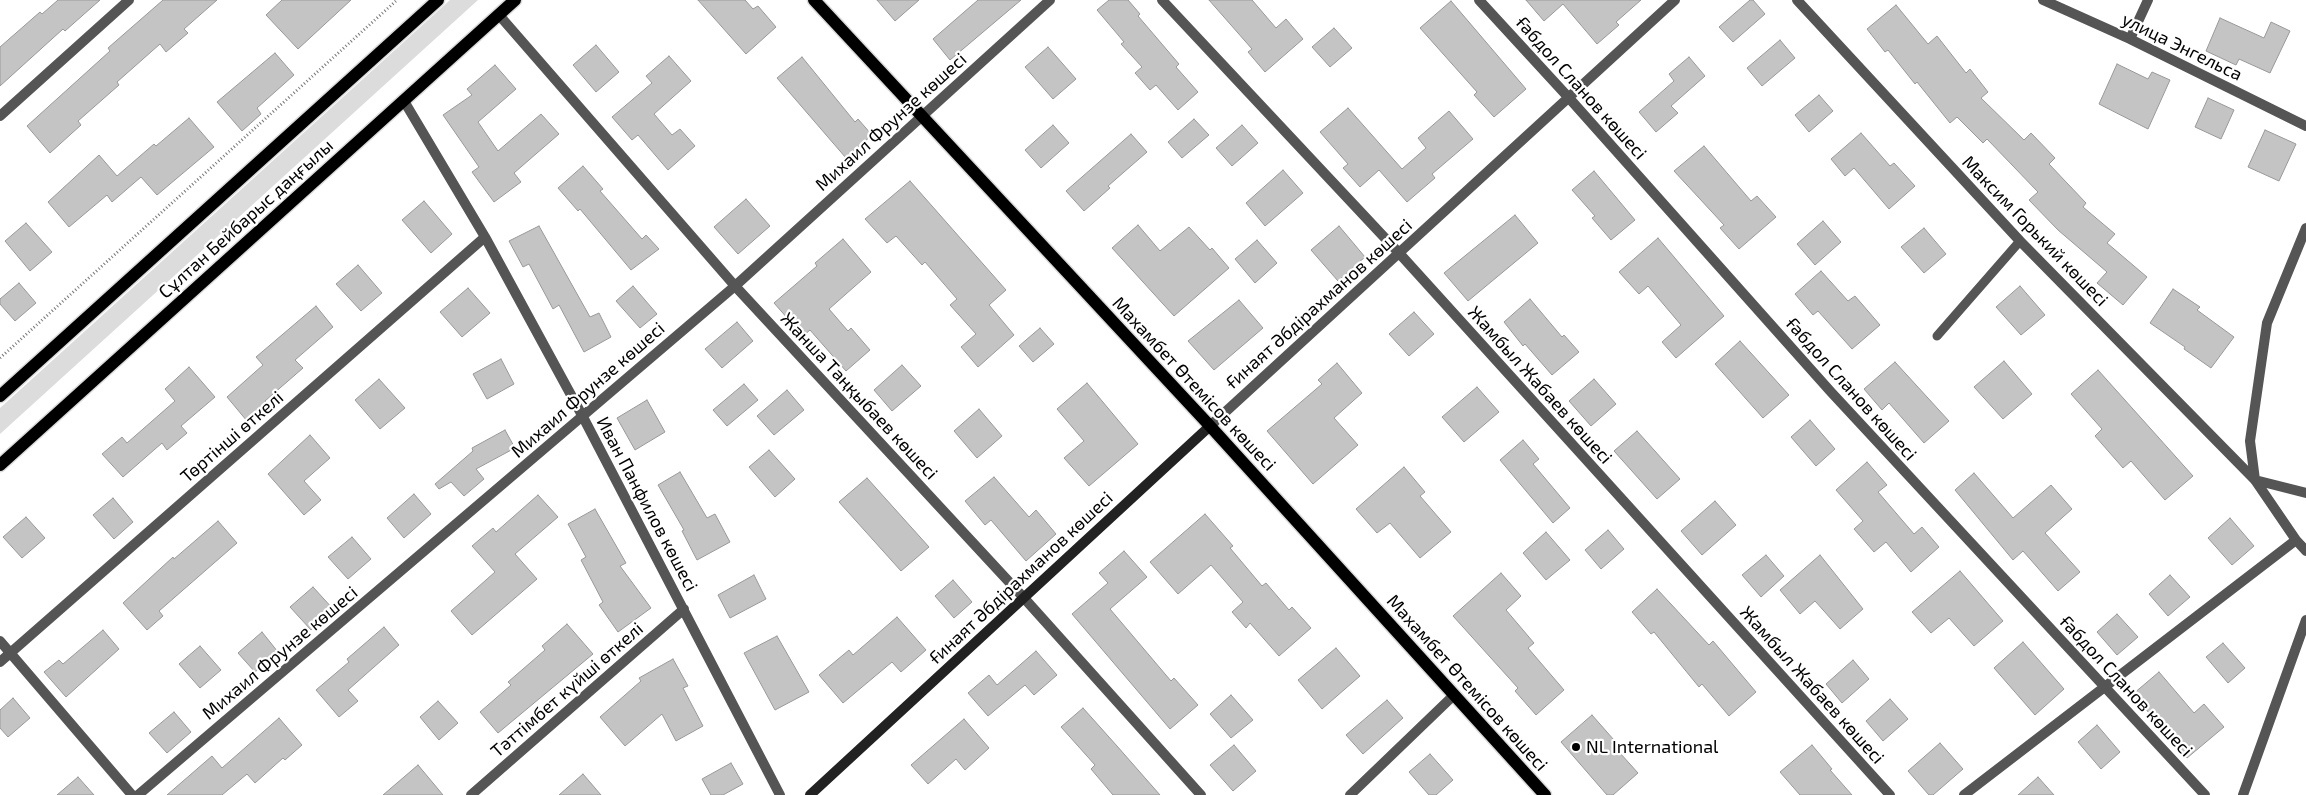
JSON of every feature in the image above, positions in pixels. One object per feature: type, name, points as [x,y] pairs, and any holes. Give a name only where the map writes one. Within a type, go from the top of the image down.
[{"type":"main road","name":"Сұлтан Бейбарыс даңғылы","points":[[0,464],[516,0]]},
{"type":"main road","name":"Махамбет Өтемісов көшесі","points":[[814,0],[1210,426],[1545,795]]},
{"type":"main road","name":"Сұлтан Бейбарыс даңғылы","points":[[0,396],[433,2]]},
{"type":"street","points":[[0,116],[129,0]]},
{"type":"street","name":"Михаил Фрунзе көшесі","points":[[138,795],[735,286],[1050,0]]},
{"type":"street","name":"Жамбыл Жабаев көшесі","points":[[1162,0],[1399,253],[1890,795]]},
{"type":"street","name":"Ғабдол Сланов көшесі","points":[[1479,0],[1831,392],[2205,795]]},
{"type":"street","name":"Ғинаят Әбдірахманов көшесі","points":[[810,795],[1675,0]]},
{"type":"street","name":"Максим Горький көшесі","points":[[1797,0],[2020,241],[2255,480],[2296,540],[2306,551]]},
{"type":"street","name":"улица Энгельса","points":[[2043,0],[2130,39],[2306,126]]},
{"type":"street","points":[[2130,39],[2148,0]]},
{"type":"street","name":"Жанша Таңқыбаев көшесі","points":[[499,15],[735,286],[1024,598],[1201,795]]},
{"type":"street","name":"Иван Панфилов көшесі","points":[[404,101],[485,237],[583,417],[780,795]]},
{"type":"street","points":[[2306,228],[2267,323],[2250,441],[2255,480],[2306,493]]},
{"type":"street","name":"Төртінші өткелі","points":[[0,662],[485,237]]},
{"type":"street","points":[[1964,795],[2296,540]]},
{"type":"street","name":"Тәттімбет күйші өткелі","points":[[471,795],[684,609]]},
{"type":"street","points":[[2243,795],[2306,620]]},
{"type":"street","points":[[0,641],[132,795]]},
{"type":"street","points":[[1350,795],[1454,695]]},
{"type":"lane","points":[[1937,336],[2020,241]]},
{"type":"path","points":[[0,358],[397,0]]},
{"type":"shaded area","points":[[450,0],[478,0],[0,434],[0,408]]},
{"type":"building","points":[[58,0],[100,0],[65,31],[63,29],[0,86],[0,47],[40,12],[42,14]]},
{"type":"building","points":[[163,0],[217,0],[184,29],[188,33],[166,52],[160,44],[117,82],[119,85],[78,121],[81,125],[50,153],[27,126],[110,51],[108,48]]},
{"type":"building","points":[[282,0],[351,0],[298,49],[266,15]]},
{"type":"building","points":[[698,0],[745,0],[753,9],[758,6],[776,27],[746,54]]},
{"type":"building","points":[[877,0],[919,0],[895,21]]},
{"type":"building","points":[[978,0],[1021,0],[950,60],[933,39]]},
{"type":"building","points":[[1109,0],[1128,0],[1140,14],[1138,16],[1179,64],[1176,67],[1198,92],[1178,110],[1156,85],[1150,90],[1135,73],[1142,67],[1121,44],[1124,42],[1097,10]]},
{"type":"building","points":[[1209,0],[1252,0],[1276,28],[1286,19],[1303,39],[1265,72],[1248,52],[1252,49]]},
{"type":"building","points":[[1526,0],[1641,0],[1616,22],[1619,25],[1597,44],[1563,4],[1544,21]]},
{"type":"building","points":[[1750,0],[1753,0],[1765,14],[1733,42],[1719,27]]},
{"type":"building","points":[[1451,1],[1526,89],[1494,117],[1474,95],[1477,92],[1420,28]]},
{"type":"building","points":[[1896,5],[1928,44],[1937,36],[1966,73],[1970,69],[1988,92],[1981,98],[2024,140],[2031,133],[2055,158],[2049,164],[2086,203],[2083,207],[2115,234],[2107,243],[2147,277],[2123,305],[2097,283],[2107,272],[2058,230],[2029,200],[2038,192],[1987,139],[1983,143],[1957,117],[1950,123],[1917,82],[1915,84],[1888,50],[1885,52],[1867,29]]},
{"type":"building","points":[[2220,18],[2264,38],[2271,22],[2290,31],[2270,73],[2239,59],[2236,65],[2206,51]]},
{"type":"building","points":[[1334,28],[1352,48],[1330,67],[1312,47]]},
{"type":"building","points":[[1780,40],[1795,58],[1762,86],[1747,68]]},
{"type":"building","points":[[596,45],[619,72],[596,92],[573,65]]},
{"type":"building","points":[[1048,47],[1076,79],[1053,99],[1025,67]]},
{"type":"building","points":[[275,53],[294,75],[257,108],[261,114],[242,131],[217,102]]},
{"type":"building","points":[[669,56],[691,81],[654,114],[672,135],[680,129],[695,146],[668,170],[638,135],[632,140],[612,117],[652,83],[646,76]]},
{"type":"building","points":[[802,57],[855,122],[858,119],[872,135],[846,158],[777,78]]},
{"type":"building","points":[[1689,57],[1705,76],[1671,106],[1678,113],[1656,132],[1639,112],[1674,81],[1669,74]]},
{"type":"building","points":[[2117,64],[2148,79],[2152,72],[2170,80],[2148,129],[2099,104]]},
{"type":"building","points":[[495,65],[516,89],[478,122],[498,151],[541,114],[559,134],[514,173],[521,182],[494,202],[472,172],[479,167],[443,115],[472,95],[467,89]]},
{"type":"building","points":[[1819,95],[1833,111],[1809,132],[1795,115]]},
{"type":"building","points":[[2208,98],[2234,110],[2221,139],[2195,127]]},
{"type":"building","points":[[1348,108],[1402,169],[1426,148],[1418,138],[1449,111],[1473,139],[1432,174],[1435,178],[1407,202],[1379,170],[1360,187],[1343,168],[1348,164],[1320,132]]},
{"type":"building","points":[[189,118],[214,147],[157,195],[141,177],[112,202],[107,195],[69,227],[48,202],[99,155],[117,176],[154,144],[156,146]]},
{"type":"building","points":[[1194,119],[1209,135],[1182,158],[1168,142]]},
{"type":"building","points":[[1053,125],[1069,143],[1041,168],[1025,150]]},
{"type":"building","points":[[1242,125],[1258,143],[1232,166],[1216,148]]},
{"type":"building","points":[[2265,130],[2296,144],[2279,181],[2248,167]]},
{"type":"building","points":[[1861,133],[1890,166],[1894,163],[1915,186],[1889,209],[1854,168],[1845,176],[1831,159]]},
{"type":"building","points":[[1131,134],[1147,152],[1108,186],[1110,188],[1084,211],[1066,191]]},
{"type":"building","points":[[1704,146],[1751,201],[1757,196],[1776,217],[1739,249],[1720,228],[1724,225],[1674,171]]},
{"type":"building","points":[[583,166],[603,189],[600,191],[642,239],[646,235],[659,249],[631,270],[580,209],[578,211],[558,188]]},
{"type":"building","points":[[1283,170],[1303,193],[1265,226],[1246,203]]},
{"type":"building","points":[[1594,171],[1635,220],[1611,240],[1592,218],[1595,216],[1572,190]]},
{"type":"building","points":[[910,181],[1006,290],[989,305],[1014,335],[978,367],[961,347],[976,334],[950,305],[957,299],[925,262],[922,265],[896,236],[887,243],[865,219]]},
{"type":"building","points":[[746,199],[770,226],[738,254],[714,227]]},
{"type":"building","points":[[424,201],[452,234],[431,253],[402,220]]},
{"type":"building","points":[[1515,215],[1538,243],[1468,301],[1444,273]]},
{"type":"building","points":[[1823,221],[1841,242],[1815,265],[1797,244]]},
{"type":"building","points":[[26,223],[52,252],[30,271],[5,241]]},
{"type":"building","points":[[1138,225],[1160,251],[1189,227],[1210,250],[1212,248],[1229,268],[1174,316],[1112,248]]},
{"type":"building","points":[[539,226],[590,317],[599,313],[611,337],[584,352],[559,305],[553,309],[529,264],[523,267],[509,241]]},
{"type":"building","points":[[1339,226],[1365,257],[1338,281],[1311,250]]},
{"type":"building","points":[[1924,228],[1946,254],[1924,273],[1901,247]]},
{"type":"building","points":[[1658,238],[1724,316],[1676,358],[1662,342],[1681,325],[1648,286],[1639,294],[1619,272]]},
{"type":"building","points":[[843,239],[871,272],[829,309],[848,331],[851,328],[870,350],[846,371],[810,330],[803,336],[774,303],[817,266],[815,263]]},
{"type":"building","points":[[1257,240],[1277,263],[1255,283],[1235,259]]},
{"type":"building","points":[[358,265],[382,293],[361,311],[336,284]]},
{"type":"building","points":[[1821,271],[1848,301],[1855,296],[1880,325],[1852,349],[1818,311],[1813,315],[1795,294]]},
{"type":"building","points":[[19,283],[36,303],[15,321],[0,304],[0,299]]},
{"type":"building","points":[[633,286],[657,314],[640,328],[616,301]]},
{"type":"building","points":[[2020,286],[2045,315],[2021,335],[1996,307]]},
{"type":"building","points":[[468,288],[490,313],[462,337],[440,312]]},
{"type":"building","points":[[2173,289],[2200,307],[2197,310],[2234,337],[2211,368],[2150,323]]},
{"type":"building","points":[[1530,299],[1562,337],[1564,335],[1579,352],[1552,375],[1525,344],[1523,346],[1504,322]]},
{"type":"building","points":[[1239,300],[1263,328],[1214,370],[1188,341]]},
{"type":"building","points":[[316,306],[333,327],[295,360],[303,368],[265,401],[267,404],[247,421],[227,397],[263,365],[256,357]]},
{"type":"building","points":[[1414,312],[1434,334],[1409,356],[1389,334]]},
{"type":"building","points":[[737,322],[753,341],[722,368],[705,349]]},
{"type":"building","points":[[1040,328],[1054,344],[1033,362],[1019,346]]},
{"type":"building","points":[[1740,341],[1789,395],[1763,418],[1715,364]]},
{"type":"building","points":[[501,359],[514,384],[487,399],[473,374]]},
{"type":"building","points":[[2004,361],[2032,394],[2003,419],[1974,387]]},
{"type":"building","points":[[1895,362],[1949,421],[1924,443],[1889,403],[1882,410],[1864,389]]},
{"type":"building","points":[[1337,363],[1362,393],[1334,418],[1358,445],[1313,484],[1267,431],[1322,384],[1318,380]]},
{"type":"building","points":[[902,365],[921,386],[892,411],[874,390]]},
{"type":"building","points":[[189,367],[215,397],[181,426],[187,433],[167,450],[162,443],[123,477],[102,454],[122,437],[127,443],[175,401],[165,389]]},
{"type":"building","points":[[2098,370],[2193,476],[2165,500],[2131,461],[2123,468],[2095,436],[2102,429],[2071,394]]},
{"type":"building","points":[[379,379],[405,408],[380,429],[355,400]]},
{"type":"building","points":[[1594,379],[1616,404],[1591,426],[1569,401]]},
{"type":"building","points":[[1087,383],[1138,444],[1089,486],[1064,458],[1084,441],[1057,409]]},
{"type":"building","points":[[744,384],[758,400],[727,426],[713,410]]},
{"type":"building","points":[[1477,387],[1499,412],[1464,442],[1442,417]]},
{"type":"building","points":[[787,390],[804,410],[774,435],[757,416]]},
{"type":"building","points":[[647,400],[665,432],[635,450],[617,418]]},
{"type":"building","points":[[979,409],[1002,436],[977,458],[954,431]]},
{"type":"building","points":[[1810,420],[1835,449],[1816,466],[1791,437]]},
{"type":"building","points":[[505,430],[515,448],[476,469],[484,479],[464,496],[451,482],[439,489],[435,484],[473,451],[472,448]]},
{"type":"building","points":[[1637,431],[1680,479],[1657,499],[1614,451]]},
{"type":"building","points":[[310,435],[330,458],[304,481],[321,500],[304,515],[268,474]]},
{"type":"building","points":[[1523,440],[1539,459],[1533,464],[1570,508],[1553,523],[1500,460]]},
{"type":"building","points":[[769,450],[795,479],[775,497],[749,467]]},
{"type":"building","points":[[1867,462],[1887,485],[1878,492],[1914,534],[1922,527],[1939,547],[1911,572],[1886,542],[1874,552],[1854,529],[1863,521],[1836,490]]},
{"type":"building","points":[[1404,467],[1425,492],[1420,496],[1451,532],[1420,558],[1390,523],[1377,533],[1356,509]]},
{"type":"building","points":[[680,472],[707,518],[715,514],[730,542],[697,560],[682,531],[684,530],[658,485]]},
{"type":"building","points":[[1974,473],[2013,518],[2051,485],[2072,509],[2045,533],[2080,572],[2058,591],[2023,551],[2013,560],[1955,490]]},
{"type":"building","points":[[994,477],[1029,517],[1036,510],[1056,534],[1026,561],[991,520],[985,525],[965,501]]},
{"type":"building","points":[[867,478],[929,547],[901,571],[839,502]]},
{"type":"building","points":[[414,494],[431,514],[404,538],[387,518]]},
{"type":"building","points":[[538,495],[558,517],[515,554],[537,579],[472,635],[451,611],[495,572],[472,546],[493,528],[496,532]]},
{"type":"building","points":[[113,498],[133,522],[114,539],[93,515]]},
{"type":"building","points":[[1715,501],[1736,525],[1702,555],[1681,531]]},
{"type":"building","points":[[595,509],[626,563],[620,566],[651,608],[618,632],[599,605],[603,602],[581,560],[586,557],[568,524]]},
{"type":"building","points":[[1205,514],[1233,546],[1230,548],[1262,586],[1266,583],[1289,610],[1292,607],[1311,628],[1279,656],[1250,623],[1246,628],[1232,612],[1243,602],[1211,565],[1178,594],[1150,562]]},
{"type":"building","points":[[26,517],[45,538],[22,558],[3,537]]},
{"type":"building","points":[[2230,518],[2254,546],[2232,565],[2208,538]]},
{"type":"building","points":[[218,521],[237,543],[159,611],[163,616],[147,630],[123,603],[173,557],[174,559]]},
{"type":"building","points":[[1608,530],[1624,549],[1601,569],[1585,550]]},
{"type":"building","points":[[1546,532],[1570,560],[1546,580],[1523,553]]},
{"type":"building","points":[[352,537],[371,559],[348,579],[328,557]]},
{"type":"building","points":[[1124,551],[1147,577],[1110,609],[1171,681],[1174,678],[1198,705],[1170,729],[1072,614],[1108,583],[1099,573]]},
{"type":"building","points":[[1766,555],[1784,576],[1761,597],[1742,575]]},
{"type":"building","points":[[1820,555],[1863,609],[1840,629],[1815,601],[1800,614],[1780,590]]},
{"type":"building","points":[[1960,571],[2003,621],[1974,646],[1949,618],[1931,633],[1912,612]]},
{"type":"building","points":[[1501,573],[1521,596],[1506,610],[1534,643],[1528,648],[1564,690],[1536,715],[1515,691],[1518,688],[1453,616]]},
{"type":"building","points":[[754,575],[766,599],[730,618],[718,595]]},
{"type":"building","points":[[2170,575],[2190,597],[2168,616],[2149,594]]},
{"type":"building","points":[[953,580],[972,602],[954,618],[935,596]]},
{"type":"building","points":[[313,587],[334,610],[311,630],[290,607]]},
{"type":"building","points":[[1657,589],[1709,645],[1713,641],[1756,692],[1729,716],[1702,684],[1699,687],[1654,632],[1651,634],[1632,612]]},
{"type":"building","points":[[2117,614],[2138,637],[2117,655],[2097,632]]},
{"type":"building","points":[[897,617],[926,650],[901,672],[892,662],[843,703],[819,675],[849,650],[853,655]]},
{"type":"building","points":[[567,624],[593,654],[498,733],[480,712],[511,685],[508,682],[545,650],[542,646]]},
{"type":"building","points":[[384,627],[399,645],[348,690],[358,701],[339,717],[316,690],[349,662],[347,659]]},
{"type":"building","points":[[103,630],[119,649],[66,697],[44,672],[59,660],[63,664]]},
{"type":"building","points":[[262,632],[278,652],[255,672],[238,653]]},
{"type":"building","points":[[777,636],[809,692],[775,710],[744,653]]},
{"type":"building","points":[[2023,642],[2064,689],[2035,715],[1994,668]]},
{"type":"building","points":[[2223,643],[2245,668],[2228,683],[2206,657]]},
{"type":"building","points":[[200,646],[221,670],[200,688],[179,664]]},
{"type":"building","points":[[1336,648],[1360,676],[1322,709],[1298,680]]},
{"type":"building","points":[[1036,651],[1057,675],[1034,695],[1025,685],[988,716],[968,693],[989,675],[997,685]]},
{"type":"building","points":[[673,659],[688,686],[683,688],[703,726],[676,741],[662,714],[625,746],[600,717],[641,681],[639,678]]},
{"type":"building","points":[[1853,660],[1869,679],[1842,703],[1826,684]]},
{"type":"building","points":[[2159,672],[2194,713],[2204,704],[2224,727],[2187,758],[2133,694]]},
{"type":"building","points":[[1231,695],[1253,720],[1231,738],[1210,714]]},
{"type":"building","points":[[13,698],[30,718],[8,737],[0,728],[0,710]]},
{"type":"building","points":[[1890,699],[1908,719],[1883,741],[1866,721]]},
{"type":"building","points":[[1387,700],[1403,718],[1363,754],[1346,735]]},
{"type":"building","points":[[438,701],[458,723],[439,740],[420,717]]},
{"type":"building","points":[[1083,708],[1160,795],[1113,795],[1091,769],[1095,765],[1061,727]]},
{"type":"building","points":[[174,712],[191,732],[167,753],[149,733]]},
{"type":"building","points":[[1592,715],[1614,740],[1611,743],[1638,773],[1613,795],[1607,795],[1561,742]]},
{"type":"building","points":[[279,718],[302,745],[285,760],[283,758],[255,783],[247,774],[222,795],[167,795],[212,756],[222,768]]},
{"type":"building","points":[[964,719],[989,748],[965,770],[956,759],[928,784],[911,765]]},
{"type":"building","points":[[2097,725],[2120,752],[2101,769],[2078,742]]},
{"type":"building","points":[[1940,743],[1963,769],[1933,795],[1929,795],[1908,771]]},
{"type":"building","points":[[1234,745],[1256,771],[1233,791],[1210,765]]},
{"type":"building","points":[[1812,745],[1832,769],[1830,770],[1852,795],[1800,795],[1780,772]]},
{"type":"building","points":[[1430,754],[1453,780],[1436,795],[1429,795],[1409,772]]},
{"type":"building","points":[[731,763],[743,784],[723,795],[711,795],[702,779]]},
{"type":"building","points":[[418,765],[443,795],[383,795]]},
{"type":"building","points":[[583,774],[601,795],[559,795]]},
{"type":"building","points":[[78,777],[94,795],[57,795]]},
{"type":"building","points":[[2038,777],[2054,795],[2018,795]]},
{"type":"place","name":"NL International","points":[[1576,747]]}]
